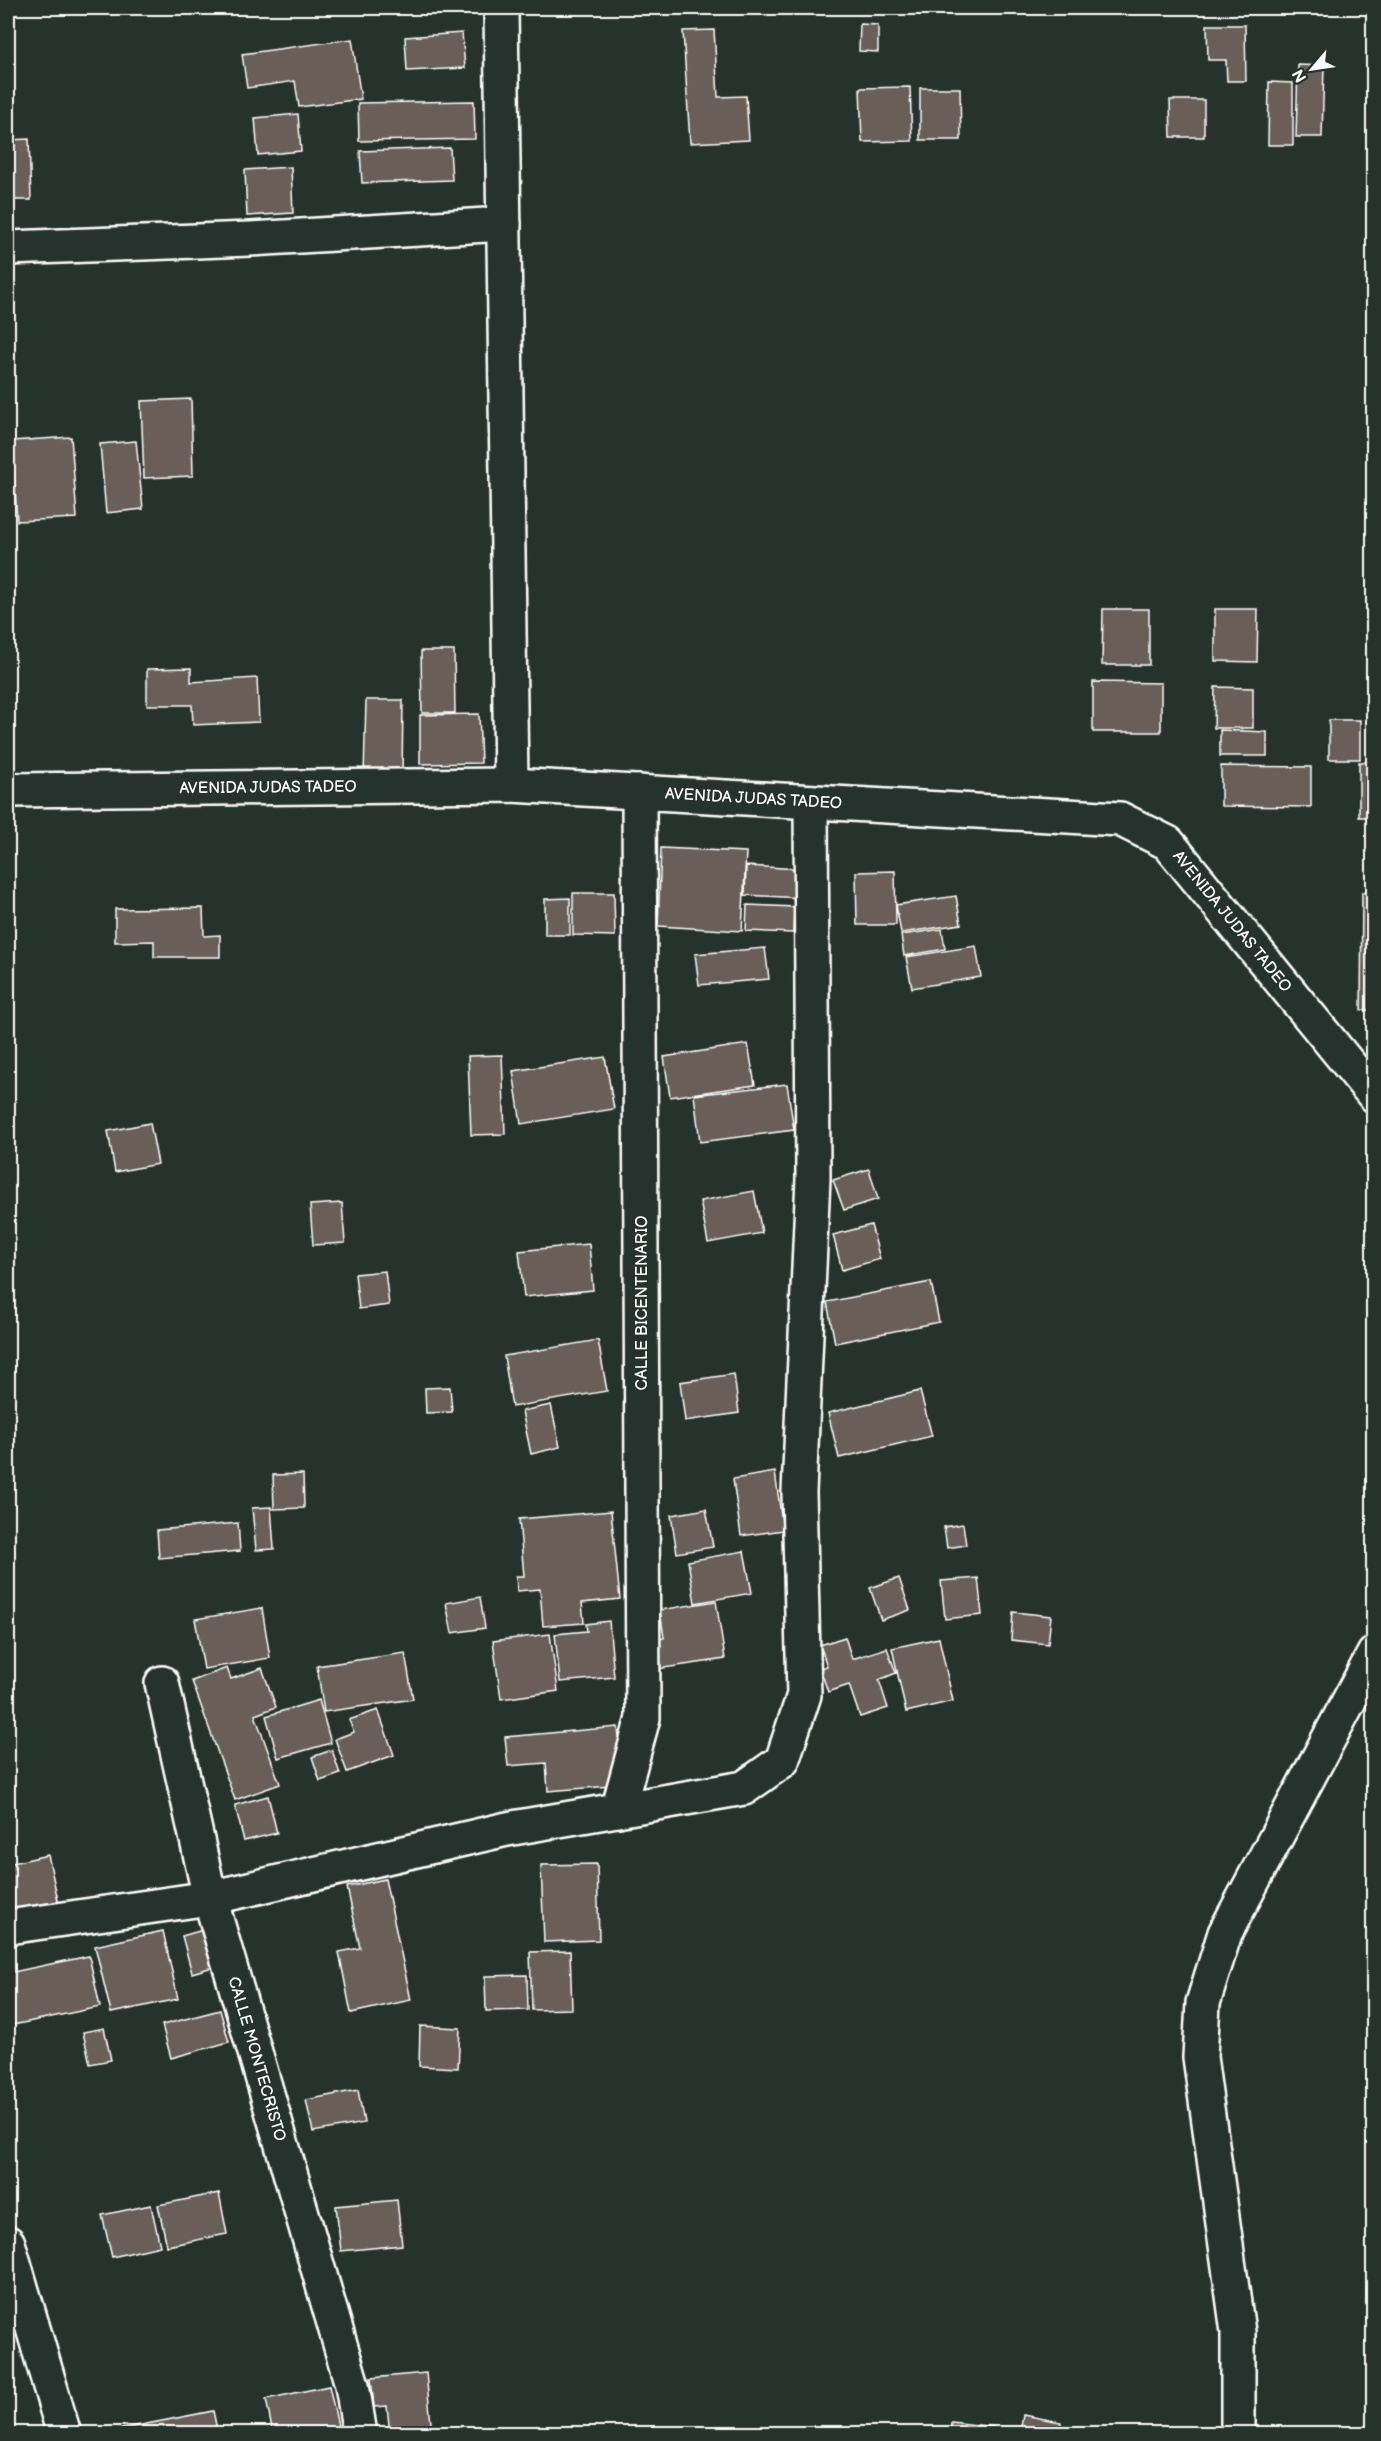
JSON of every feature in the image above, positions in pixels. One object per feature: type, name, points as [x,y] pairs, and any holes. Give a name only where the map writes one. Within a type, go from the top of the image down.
[{"type":"street","points":[[501,8],[511,785]]},
{"type":"street","points":[[8,248],[250,239],[504,224]]},
{"type":"street","name":"AVENIDA JUDAS TADEO","points":[[8,790],[511,785],[1120,819],[1168,843],[1374,1095]]},
{"type":"street","name":"CALLE BICENTENARIO","points":[[618,1810],[625,1777],[644,1718],[639,792]]},
{"type":"street","points":[[8,1927],[210,1898],[507,1829],[744,1788],[782,1761],[804,1695],[799,1492],[813,1178],[811,802]]},
{"type":"street","points":[[1238,2433],[1238,2332],[1200,2057],[1203,2003],[1225,1933],[1374,1654]]},
{"type":"street","name":"CALLE MONTECRISTO","points":[[162,1683],[210,1898],[352,2385],[360,2433]]},
{"type":"street","points":[[8,2243],[64,2433]]},
{"type":"building","points":[[860,24],[878,25],[878,52],[859,51]]},
{"type":"building","points":[[1207,25],[1245,25],[1246,81],[1227,81],[1226,60],[1208,60]]},
{"type":"building","points":[[714,30],[718,97],[746,96],[749,140],[690,143],[683,31]]},
{"type":"building","points":[[462,33],[465,68],[407,71],[405,37]]},
{"type":"building","points":[[352,39],[361,99],[299,107],[295,81],[247,88],[242,54]]},
{"type":"building","points":[[1298,65],[1324,66],[1322,137],[1296,137]]},
{"type":"building","points":[[1269,82],[1293,83],[1293,145],[1268,145]]},
{"type":"building","points":[[910,87],[912,141],[862,142],[860,88]]},
{"type":"building","points":[[920,88],[960,88],[961,140],[920,140]]},
{"type":"building","points":[[1170,100],[1204,100],[1204,137],[1171,137]]},
{"type":"building","points":[[474,101],[475,139],[359,141],[358,103]]},
{"type":"building","points":[[298,114],[301,151],[258,155],[255,118]]},
{"type":"building","points":[[29,139],[31,200],[8,200],[8,140]]},
{"type":"building","points":[[450,148],[452,180],[362,183],[360,151]]},
{"type":"building","points":[[291,167],[293,213],[247,216],[245,170]]},
{"type":"building","points":[[191,399],[193,476],[144,478],[141,401]]},
{"type":"building","points":[[71,437],[77,518],[17,521],[12,441]]},
{"type":"building","points":[[136,441],[143,509],[106,513],[100,444]]},
{"type":"building","points":[[1103,609],[1149,609],[1149,665],[1102,665]]},
{"type":"building","points":[[1215,609],[1258,609],[1257,662],[1215,661]]},
{"type":"building","points":[[421,651],[454,651],[455,713],[422,713]]},
{"type":"building","points":[[191,668],[191,682],[257,678],[259,722],[193,725],[192,705],[147,705],[147,669]]},
{"type":"building","points":[[1093,682],[1161,683],[1161,732],[1093,732]]},
{"type":"building","points":[[1215,687],[1253,688],[1253,728],[1214,728]]},
{"type":"building","points":[[366,700],[403,700],[402,777],[364,776]]},
{"type":"building","points":[[479,714],[481,763],[420,764],[420,715]]},
{"type":"building","points":[[1329,720],[1360,720],[1360,759],[1329,759]]},
{"type":"building","points":[[1220,730],[1267,732],[1267,756],[1220,756]]},
{"type":"building","points":[[1359,762],[1374,762],[1374,817],[1359,817]]},
{"type":"building","points":[[1221,766],[1311,767],[1311,807],[1221,806]]},
{"type":"building","points":[[661,848],[746,852],[742,931],[658,926]]},
{"type":"building","points":[[746,866],[802,869],[801,898],[745,895]]},
{"type":"building","points":[[895,871],[896,925],[857,925],[856,872]]},
{"type":"building","points":[[1362,892],[1374,892],[1374,1010],[1361,1010]]},
{"type":"building","points":[[573,893],[614,893],[615,936],[573,935]]},
{"type":"building","points":[[956,896],[961,924],[901,933],[896,905]]},
{"type":"building","points":[[570,898],[570,935],[545,935],[545,899]]},
{"type":"building","points":[[747,905],[794,907],[793,933],[746,931]]},
{"type":"building","points":[[203,908],[204,936],[220,935],[220,957],[154,957],[154,941],[115,942],[115,909]]},
{"type":"building","points":[[942,929],[945,949],[904,956],[901,935]]},
{"type":"building","points":[[976,946],[981,977],[912,988],[906,957]]},
{"type":"building","points":[[765,948],[769,979],[699,985],[695,954]]},
{"type":"building","points":[[748,1044],[755,1085],[670,1097],[664,1057]]},
{"type":"building","points":[[502,1055],[505,1134],[471,1135],[468,1056]]},
{"type":"building","points":[[605,1057],[614,1109],[521,1124],[513,1071]]},
{"type":"building","points":[[787,1084],[794,1130],[700,1142],[694,1095]]},
{"type":"building","points":[[150,1123],[158,1164],[115,1172],[108,1131]]},
{"type":"building","points":[[869,1169],[878,1199],[844,1210],[833,1180]]},
{"type":"building","points":[[754,1191],[762,1233],[708,1243],[700,1201]]},
{"type":"building","points":[[342,1203],[345,1243],[313,1245],[310,1205]]},
{"type":"building","points":[[871,1225],[880,1259],[842,1270],[833,1235]]},
{"type":"building","points":[[589,1244],[593,1290],[524,1297],[519,1251]]},
{"type":"building","points":[[385,1271],[389,1305],[359,1309],[355,1274]]},
{"type":"building","points":[[931,1282],[939,1322],[835,1343],[827,1302]]},
{"type":"building","points":[[598,1340],[607,1391],[512,1407],[504,1356]]},
{"type":"building","points":[[734,1374],[739,1413],[685,1421],[680,1382]]},
{"type":"building","points":[[450,1387],[452,1412],[426,1413],[425,1388]]},
{"type":"building","points":[[920,1391],[932,1436],[839,1458],[828,1413]]},
{"type":"building","points":[[551,1405],[560,1447],[531,1454],[522,1411]]},
{"type":"building","points":[[775,1472],[783,1530],[741,1536],[733,1479]]},
{"type":"building","points":[[303,1474],[304,1508],[274,1509],[273,1475]]},
{"type":"building","points":[[271,1507],[274,1549],[256,1550],[252,1508]]},
{"type":"building","points":[[706,1509],[713,1547],[677,1553],[671,1515]]},
{"type":"building","points":[[611,1511],[620,1599],[582,1603],[584,1623],[543,1626],[540,1589],[517,1591],[516,1576],[524,1576],[519,1519]]},
{"type":"building","points":[[238,1523],[240,1551],[159,1558],[157,1530]]},
{"type":"building","points":[[963,1524],[966,1545],[947,1548],[944,1527]]},
{"type":"building","points":[[744,1551],[752,1593],[695,1603],[688,1561]]},
{"type":"building","points":[[899,1578],[910,1610],[881,1620],[870,1588]]},
{"type":"building","points":[[978,1578],[982,1615],[945,1619],[941,1581]]},
{"type":"building","points":[[480,1597],[485,1628],[452,1633],[446,1603]]},
{"type":"building","points":[[716,1601],[725,1659],[657,1669],[653,1640],[664,1638],[660,1610]]},
{"type":"building","points":[[262,1608],[270,1658],[204,1669],[195,1619]]},
{"type":"building","points":[[1013,1612],[1051,1616],[1048,1644],[1011,1640]]},
{"type":"building","points":[[609,1621],[614,1677],[560,1682],[555,1634],[587,1631],[586,1624]]},
{"type":"building","points":[[550,1634],[558,1691],[501,1699],[493,1641]]},
{"type":"building","points":[[845,1637],[852,1659],[887,1648],[896,1673],[879,1680],[888,1708],[860,1717],[849,1685],[828,1692],[820,1668],[827,1666],[820,1645]]},
{"type":"building","points":[[939,1638],[953,1701],[906,1712],[892,1648]]},
{"type":"building","points":[[405,1653],[413,1699],[324,1712],[317,1666]]},
{"type":"building","points":[[227,1668],[231,1679],[262,1668],[276,1707],[255,1715],[280,1784],[235,1800],[192,1681]]},
{"type":"building","points":[[319,1700],[331,1743],[278,1758],[266,1716]]},
{"type":"building","points":[[378,1710],[394,1755],[347,1772],[335,1739],[354,1732],[349,1720]]},
{"type":"building","points":[[618,1727],[623,1785],[548,1791],[546,1763],[508,1766],[505,1737]]},
{"type":"building","points":[[332,1750],[340,1774],[320,1781],[312,1757]]},
{"type":"building","points":[[268,1796],[277,1833],[244,1841],[235,1805]]},
{"type":"building","points":[[48,1855],[59,1905],[8,1916],[8,1864]]},
{"type":"building","points":[[597,1864],[599,1940],[544,1942],[541,1865]]},
{"type":"building","points":[[385,1879],[411,2000],[351,2013],[339,1952],[360,1948],[347,1887]]},
{"type":"building","points":[[210,1928],[220,1965],[192,1973],[182,1936]]},
{"type":"building","points":[[163,1931],[178,1999],[111,2013],[95,1946]]},
{"type":"building","points":[[570,1951],[572,2009],[532,2010],[530,1952]]},
{"type":"building","points":[[89,1956],[100,2007],[8,2026],[8,1973]]},
{"type":"building","points":[[527,1975],[528,2010],[486,2011],[485,1976]]},
{"type":"building","points":[[220,2010],[229,2042],[171,2058],[162,2025]]},
{"type":"building","points":[[420,2026],[460,2028],[458,2068],[419,2066]]},
{"type":"building","points":[[104,2028],[111,2060],[90,2064],[83,2032]]},
{"type":"building","points":[[358,2090],[364,2123],[313,2132],[306,2100]]},
{"type":"building","points":[[219,2193],[227,2234],[167,2246],[158,2205]]},
{"type":"building","points":[[397,2200],[402,2245],[341,2251],[336,2206]]},
{"type":"building","points":[[151,2205],[160,2246],[112,2257],[102,2215]]},
{"type":"building","points":[[426,2373],[432,2434],[390,2434],[387,2406],[374,2407],[371,2378]]},
{"type":"building","points":[[329,2386],[339,2430],[321,2434],[273,2434],[266,2399]]},
{"type":"building","points":[[213,2411],[218,2434],[106,2432]]},
{"type":"building","points":[[1023,2415],[1061,2422],[1059,2434],[1020,2434]]},
{"type":"building","points":[[951,2422],[993,2427],[992,2434],[950,2434]]}]
